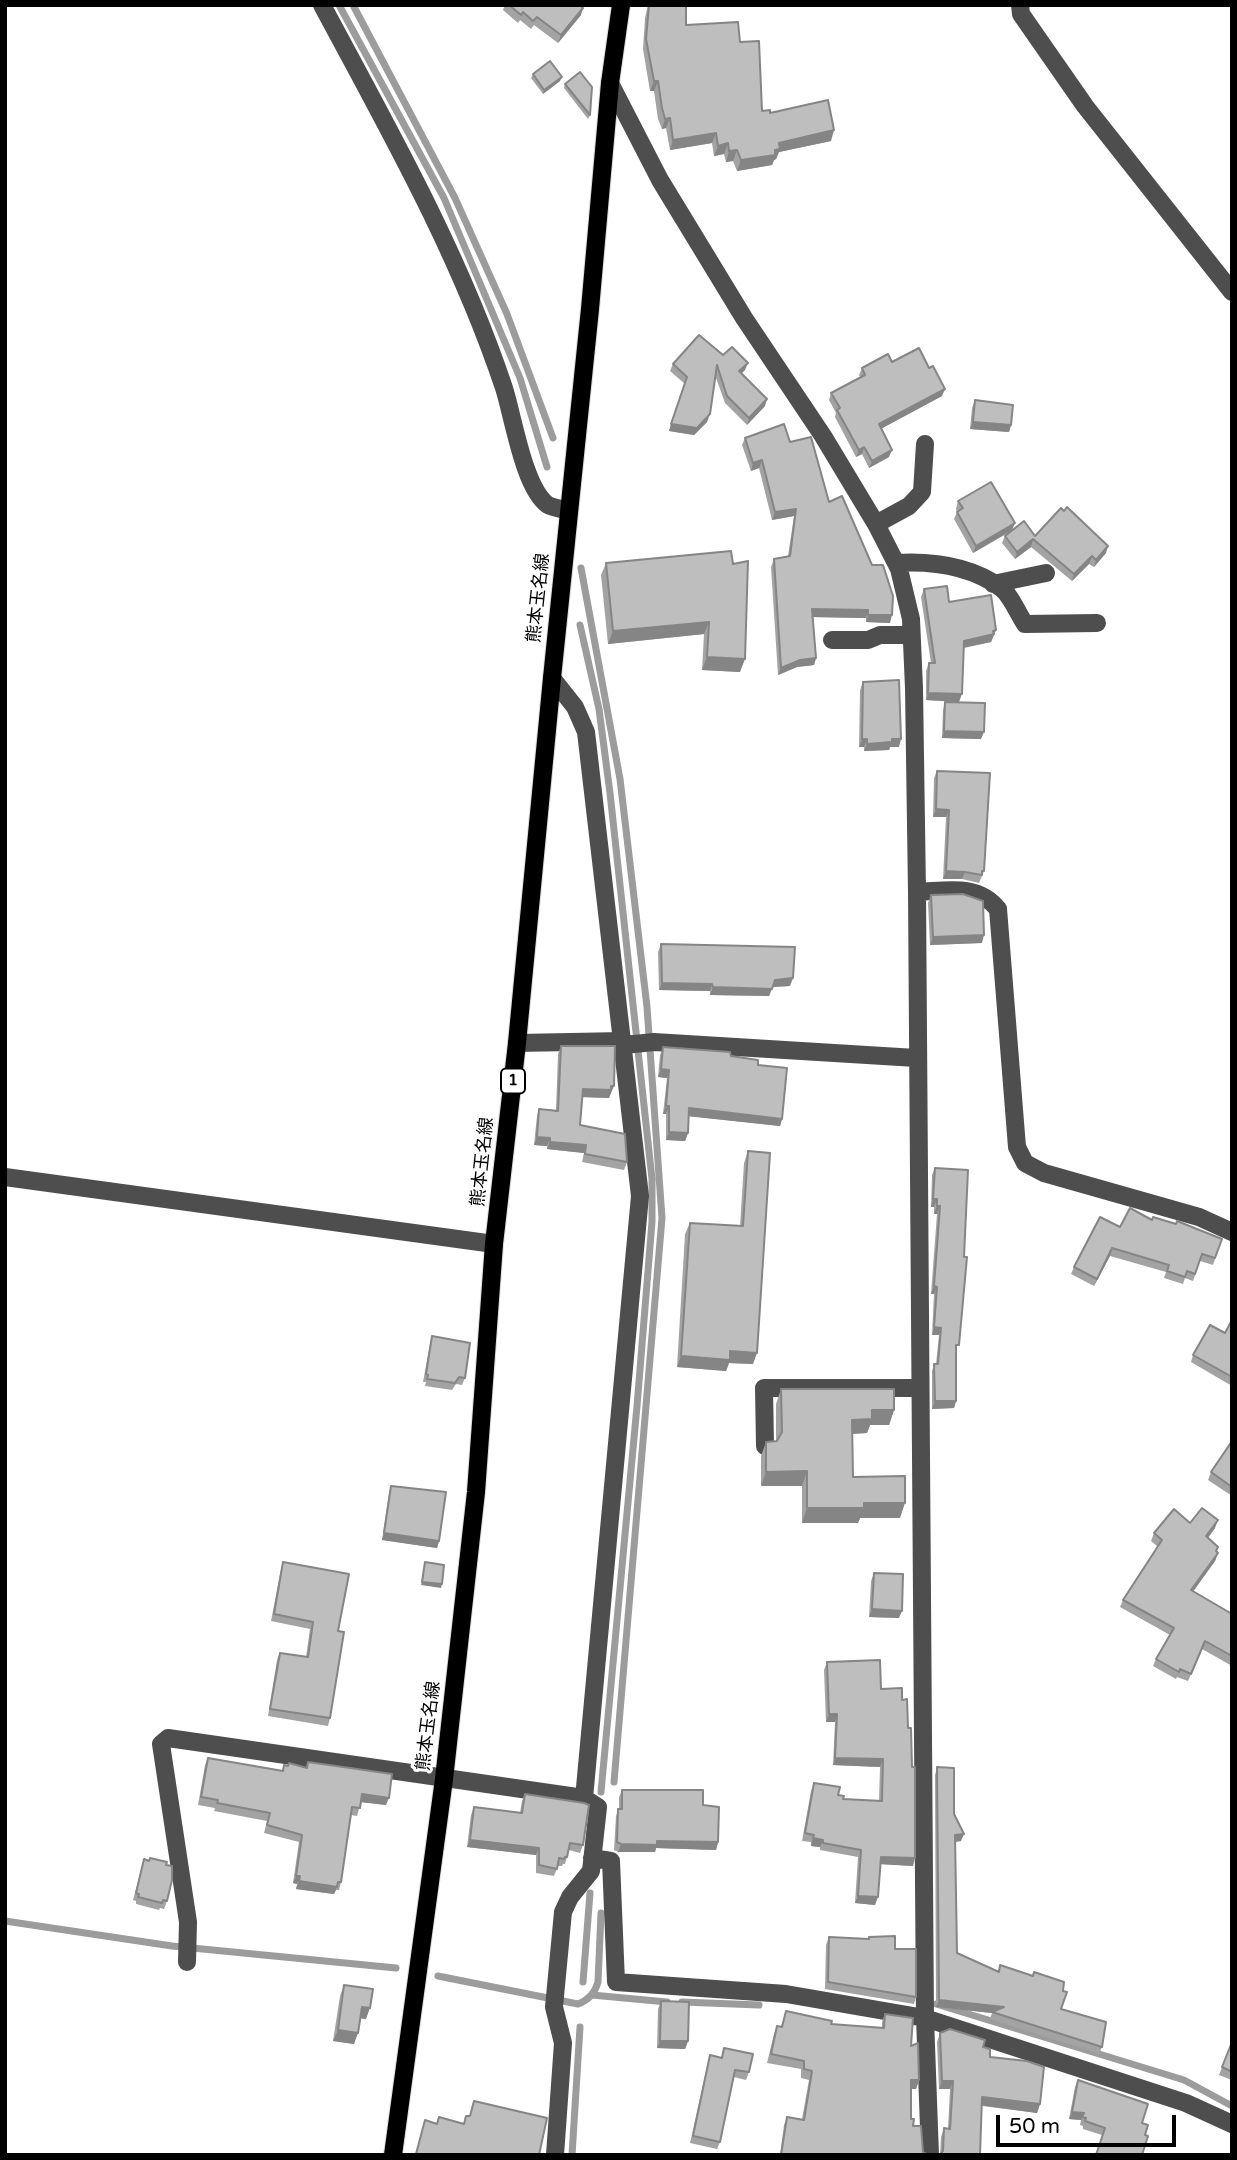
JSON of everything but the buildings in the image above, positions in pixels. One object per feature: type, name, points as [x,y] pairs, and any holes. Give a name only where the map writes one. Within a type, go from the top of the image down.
[{"type":"main road","name":"熊本玉名線","points":[[393,2155],[444,1779],[477,1492],[494,1244],[517,1042],[610,83],[620,6]]},
{"type":"street","points":[[322,5],[429,206],[460,275],[504,388],[530,482],[548,505],[569,511]]},
{"type":"street","points":[[1020,5],[1021,14],[1084,106],[1232,292]]},
{"type":"street","points":[[610,83],[667,192],[876,524],[896,563],[911,619],[917,892],[916,1058],[925,2018],[930,2155]]},
{"type":"street","points":[[876,524],[909,506],[922,492],[925,444]]},
{"type":"street","points":[[896,563],[926,561],[968,571],[1003,589],[1025,625],[1097,624]]},
{"type":"street","points":[[993,584],[1046,573]]},
{"type":"street","points":[[832,640],[868,640],[880,635],[911,635]]},
{"type":"street","points":[[552,678],[575,706],[586,732],[626,1043],[640,1196],[584,1798]]},
{"type":"street","points":[[917,892],[974,891],[991,900],[998,909],[1017,1147],[1025,1163],[1044,1173],[1199,1217],[1232,1233]]},
{"type":"street","points":[[517,1042],[653,1042],[916,1058]]},
{"type":"street","points":[[5,1177],[494,1244]]},
{"type":"street","points":[[765,1446],[764,1388],[919,1388]]},
{"type":"street","points":[[187,1951],[188,1923],[161,1744],[168,1738],[584,1798],[598,1807],[591,1871],[570,1896],[563,1912],[555,1997],[563,2043],[555,2155]]},
{"type":"street","points":[[592,1858],[611,1861],[616,1982],[786,1994],[925,2018],[1186,2103],[1232,2124]]},
{"type":"waterway","points":[[339,5],[444,198],[520,378],[547,467]]},
{"type":"waterway","points":[[353,5],[455,198],[507,314],[553,438]]},
{"type":"waterway","points":[[581,568],[620,779],[647,1007],[662,1218],[614,1782]]},
{"type":"waterway","points":[[580,625],[599,709],[610,793],[652,1179],[652,1222],[637,1406],[601,1792]]},
{"type":"waterway","points":[[583,1982],[590,1893]]},
{"type":"waterway","points":[[438,1976],[578,2004],[591,1996],[598,1982],[601,1913]]},
{"type":"waterway","points":[[5,1921],[172,1946],[396,1968]]},
{"type":"waterway","points":[[592,1995],[667,2002]]},
{"type":"waterway","points":[[682,2002],[759,2005]]},
{"type":"waterway","points":[[936,2004],[1184,2080],[1232,2106]]},
{"type":"waterway","points":[[572,2155],[580,2027]]}]
